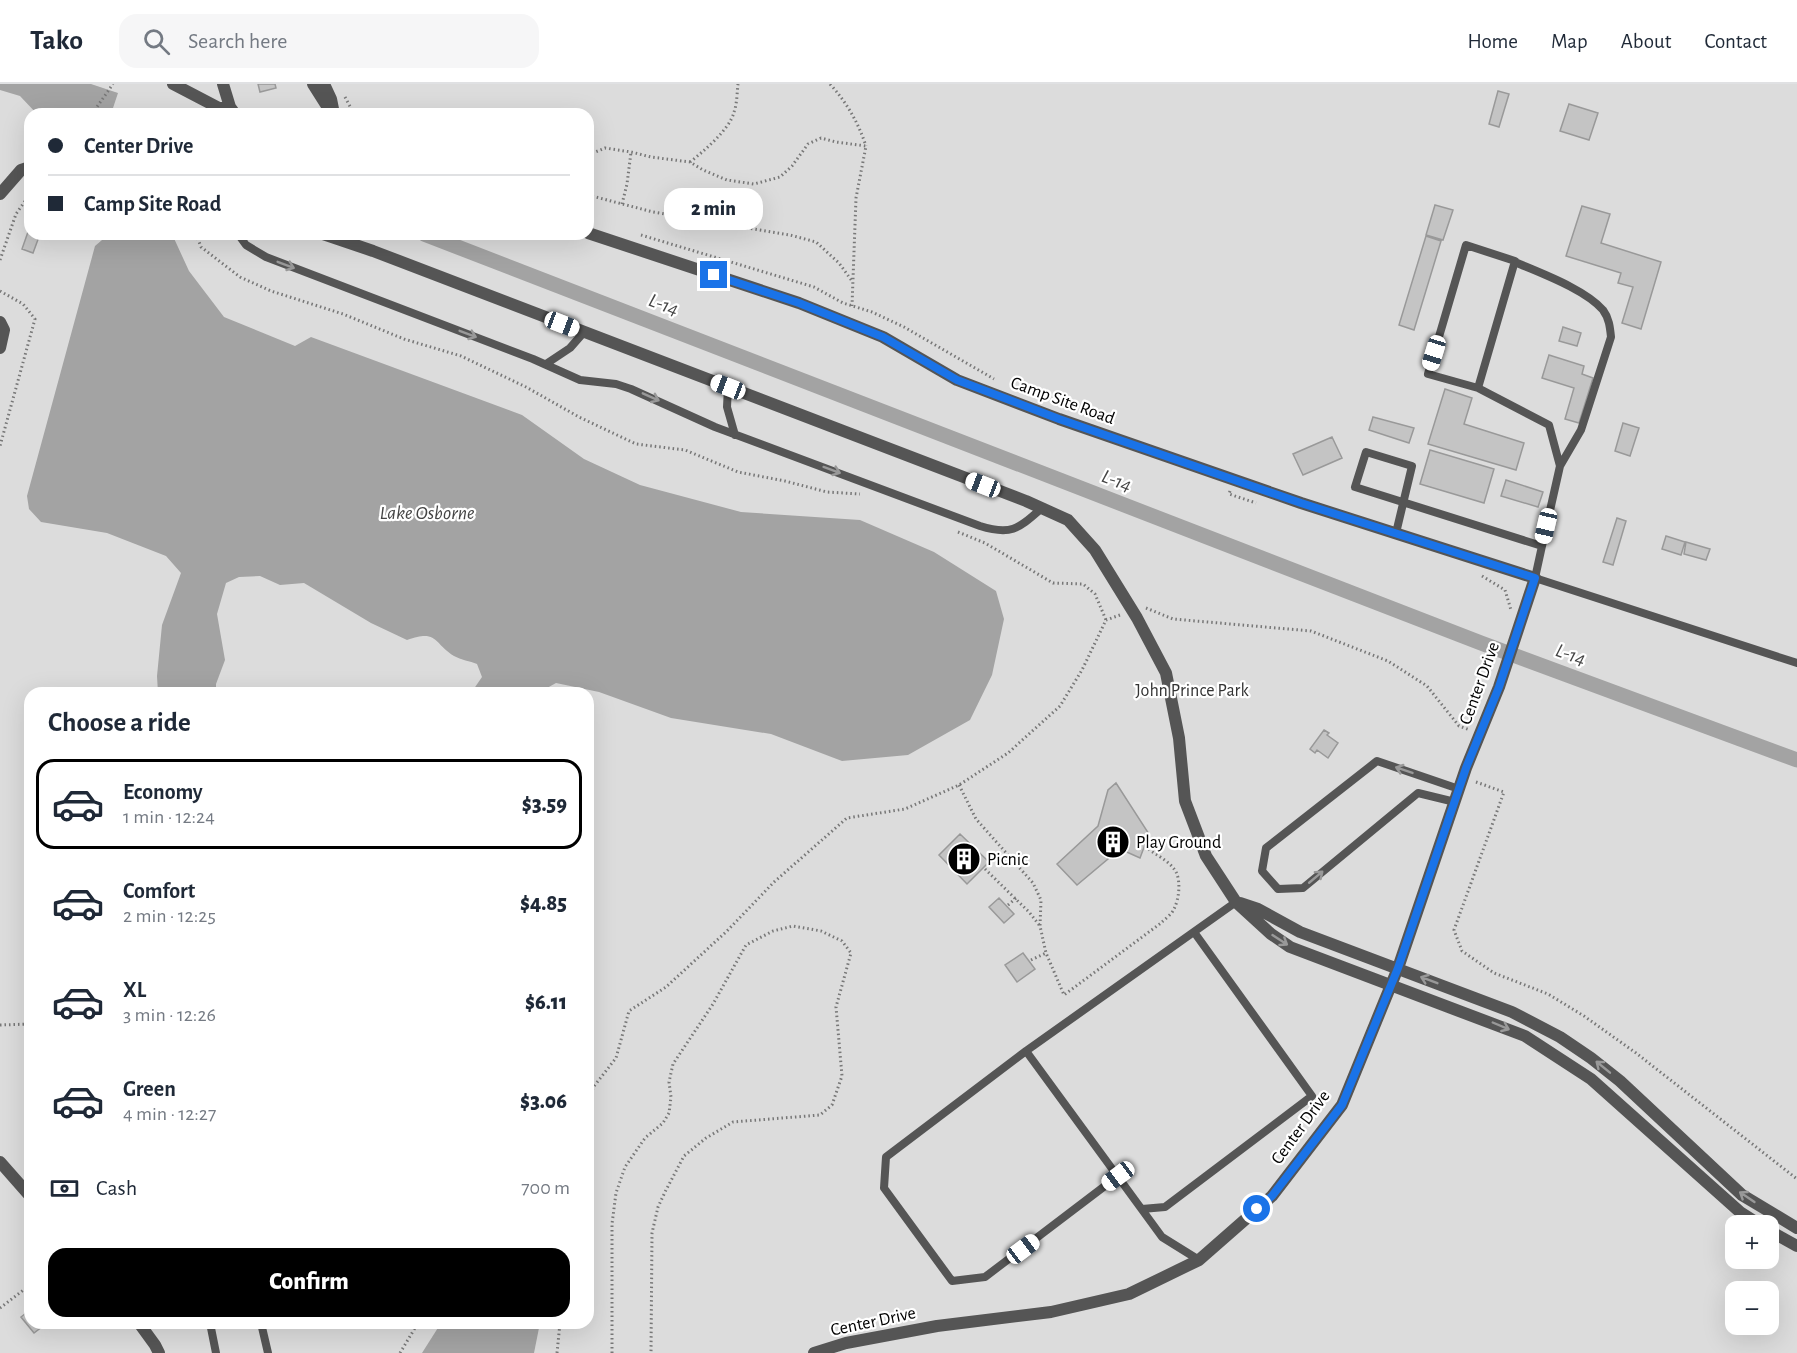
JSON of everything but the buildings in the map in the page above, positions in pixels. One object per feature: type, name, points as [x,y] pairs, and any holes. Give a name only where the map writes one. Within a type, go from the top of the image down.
[{"type":"street","points":[[173,84],[219,108]]},
{"type":"street","points":[[223,84],[231,108]]},
{"type":"street","points":[[313,84],[329,108]]},
{"type":"street","points":[[324,84],[332,108]]},
{"type":"street","points":[[0,194],[24,169]]},
{"type":"street","name":"Camp Site Road","points":[[594,235],[799,303],[883,337],[957,380],[1059,419],[1301,503],[1535,578]]},
{"type":"street","points":[[339,240],[728,387],[1068,520],[1088,542],[1133,612],[1166,673],[1179,738],[1185,801],[1206,856],[1236,902],[1271,934],[1290,946],[1525,1036],[1591,1079],[1745,1215]]},
{"type":"street","points":[[0,322],[4,330],[0,348]]},
{"type":"street","name":"Center Drive","points":[[814,1353],[846,1343],[937,1326],[1051,1312],[1129,1294],[1198,1260],[1272,1196],[1342,1105],[1398,968],[1461,783],[1499,687],[1535,578]]},
{"type":"street","points":[[1236,902],[1258,909],[1300,933],[1512,1012],[1560,1037],[1620,1081],[1742,1195],[1797,1228]]},
{"type":"street","points":[[1658,1140],[1670,1127]]},
{"type":"street","points":[[0,1162],[24,1189]]},
{"type":"street","points":[[1779,1236],[1797,1246]]},
{"type":"street","points":[[146,1329],[159,1353]]},
{"type":"lane","points":[[242,240],[246,245],[266,257],[546,364],[580,380],[616,384],[631,389],[735,435],[994,530],[1003,532],[1019,528],[1042,508]]},
{"type":"lane","points":[[1560,466],[1549,425],[1478,388],[1428,374],[1466,245],[1515,261],[1579,292],[1602,309],[1609,321],[1611,337],[1581,430],[1560,466],[1535,578],[1797,663]]},
{"type":"lane","points":[[1478,388],[1515,261]]},
{"type":"lane","points":[[546,364],[570,348],[584,332]]},
{"type":"lane","points":[[728,387],[727,407],[735,435]]},
{"type":"lane","points":[[1396,533],[1403,502],[1412,466],[1366,452],[1355,487],[1403,502],[1542,546]]},
{"type":"lane","points":[[1455,802],[1418,793],[1303,888],[1278,889],[1262,871],[1266,848],[1377,761],[1461,783]]},
{"type":"lane","points":[[1118,1176],[985,1278],[952,1281],[885,1188],[885,1157],[1026,1051],[1236,902]]},
{"type":"lane","points":[[1142,1209],[1165,1207],[1312,1096],[1194,932]]},
{"type":"lane","points":[[1026,1051],[1162,1237],[1198,1260]]},
{"type":"lane","points":[[211,1329],[216,1353]]},
{"type":"lane","points":[[262,1329],[268,1353]]},
{"type":"path","points":[[96,108],[113,84]]},
{"type":"path","points":[[690,162],[729,123],[734,113],[738,84]]},
{"type":"path","points":[[830,84],[844,100],[860,126],[866,146],[856,198],[852,306]]},
{"type":"path","points":[[345,95],[351,108]]},
{"type":"path","points":[[594,152],[604,148],[690,162],[727,180],[754,184],[780,177],[792,166],[808,144],[821,138],[866,146]]},
{"type":"path","points":[[622,204],[631,152]]},
{"type":"path","points":[[594,197],[691,219],[790,235],[816,242],[839,263],[853,283]]},
{"type":"path","points":[[0,260],[16,214],[24,203]]},
{"type":"path","points":[[198,240],[201,247],[240,277],[271,291],[343,314],[404,339],[460,356],[636,444],[685,450],[738,472],[827,492],[868,495]]},
{"type":"path","points":[[0,291],[23,304],[35,319],[0,446]]},
{"type":"path","points":[[953,530],[985,543],[1053,583],[1083,584],[1095,594],[1106,620]]},
{"type":"path","points":[[594,1087],[615,1058],[629,1011],[666,987],[727,931],[774,882],[847,818],[905,809],[959,785],[1008,753],[1060,706],[1082,670],[1106,620],[1146,607],[1173,619],[1311,631],[1388,662],[1427,686],[1459,726],[1480,734]]},
{"type":"path","points":[[1461,783],[1504,792],[1454,930],[1462,951],[1494,973],[1548,994],[1584,1016],[1636,1053],[1797,1179]]},
{"type":"path","points":[[959,785],[976,819],[1033,883],[1041,900],[1040,926],[1046,953],[1064,995],[1174,910],[1178,896],[1176,872],[1147,848]]},
{"type":"path","points":[[985,869],[1016,898],[1040,926]]},
{"type":"path","points":[[1008,905],[1016,898]]},
{"type":"path","points":[[612,1353],[612,1224],[616,1193],[626,1167],[645,1138],[663,1123],[669,1113],[671,1097],[669,1082],[673,1064],[713,1004],[746,945],[773,931],[793,926],[821,932],[842,941],[851,953],[836,1007],[842,1076],[832,1105],[820,1115],[733,1122],[706,1138],[684,1156],[658,1207],[652,1233],[651,1353]]},
{"type":"path","points":[[1031,960],[1046,953]]},
{"type":"path","points":[[0,1025],[24,1024]]},
{"type":"path","points":[[0,1308],[24,1290]]},
{"type":"path","points":[[400,1353],[414,1329]]},
{"type":"path","points":[[557,1353],[559,1329]]},
{"type":"green space","name":"John Prince Park","points":[[0,84],[1797,84],[1797,1353],[0,1353]]},
{"type":"water","points":[[0,84],[91,84],[118,93],[113,108],[31,108],[20,96],[0,90]]},
{"type":"water","name":"Lake Osborne","points":[[102,240],[175,240],[189,271],[224,317],[295,346],[311,337],[522,415],[584,459],[640,485],[741,512],[860,520],[934,552],[996,591],[1004,619],[992,675],[970,720],[908,755],[842,761],[771,734],[671,718],[594,691],[594,687],[575,687],[556,683],[549,687],[475,687],[482,677],[477,664],[454,656],[434,639],[424,636],[407,640],[371,623],[304,583],[280,585],[260,576],[239,577],[226,583],[217,614],[225,660],[216,687],[158,687],[162,625],[181,573],[166,556],[107,533],[41,522],[29,509],[27,496],[95,246]]},
{"type":"water","points":[[437,1329],[539,1329],[534,1353],[422,1353]]},
{"type":"waterway","name":"L-14","points":[[440,240],[1481,643],[1797,760]]},
{"type":"place","name":"Play Ground","points":[[1113,842]]},
{"type":"place","name":"Picnic","points":[[964,859]]},
{"type":"route","points":[[714,275],[799,303],[883,337],[957,380],[1059,419],[1301,503],[1535,578],[1499,687],[1466,768],[1398,968],[1342,1105],[1272,1196],[1257,1209]]}]
